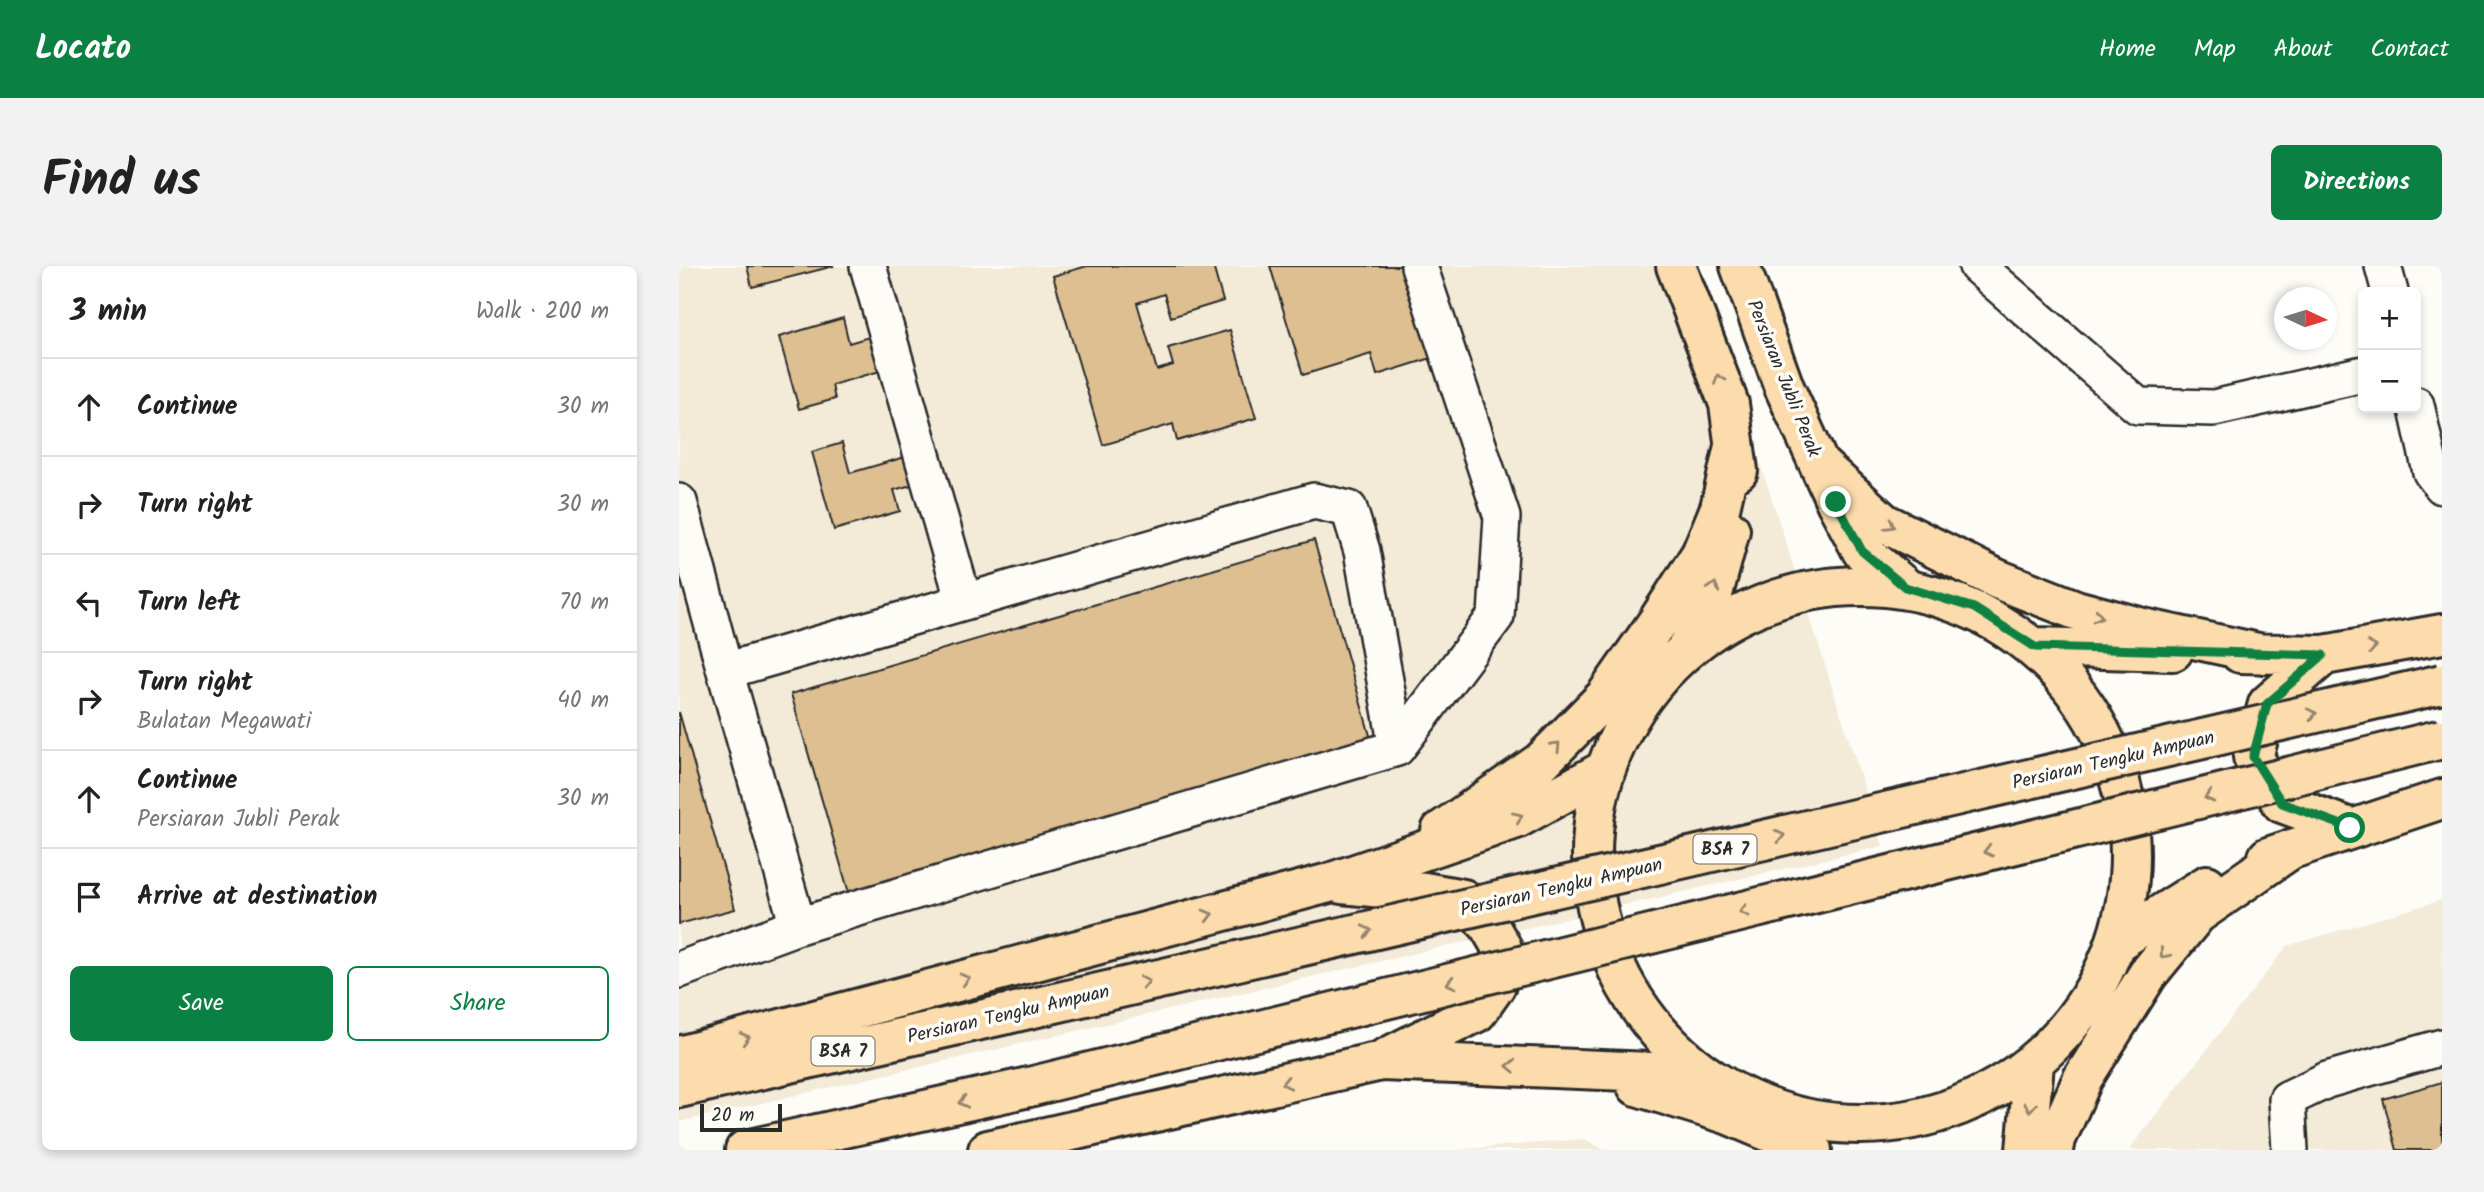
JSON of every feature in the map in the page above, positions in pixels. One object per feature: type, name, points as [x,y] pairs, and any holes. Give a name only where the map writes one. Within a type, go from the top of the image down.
[{"type":"main road","points":[[1676,266],[1728,404],[1738,474],[1730,531],[1713,594],[1686,649]]},
{"type":"main road","name":"Persiaran Jubli Perak","points":[[1740,266],[1784,387],[1862,551],[1905,587]]},
{"type":"main road","points":[[1402,858],[1541,762],[1605,697],[1701,554],[1720,508],[1734,446]]},
{"type":"main road","points":[[1820,465],[1884,523],[1997,579],[2076,610],[2143,628],[2263,654]]},
{"type":"main road","points":[[1827,586],[1905,587],[1974,608],[2035,647],[2088,708],[2121,782],[2131,862],[2117,942],[2084,1008],[2034,1064],[1973,1102],[1905,1123],[1823,1138],[1701,1074],[1642,1014],[1604,938],[1591,854],[1605,770],[1637,704],[1686,649],[1751,607],[1827,586]]},
{"type":"main road","points":[[2035,647],[2323,655],[2442,634]]},
{"type":"main road","points":[[2323,655],[2267,704],[2253,757],[2282,803],[2350,828]]},
{"type":"main road","name":"Persiaran Tengku Ampuan","points":[[679,1088],[2442,684]]},
{"type":"main road","points":[[744,1150],[1029,1087],[2442,740]]},
{"type":"main road","points":[[679,1055],[1329,883],[1516,819],[1605,770]]},
{"type":"main road","points":[[2117,942],[2229,871],[2442,799]]},
{"type":"main road","points":[[2054,1150],[2056,1139],[2083,1079],[2147,975],[2197,914],[2291,849]]},
{"type":"main road","points":[[988,1150],[1381,1061],[1477,1012],[1496,985],[1502,948],[1488,924],[1463,899],[1424,892],[1329,883]]},
{"type":"main road","points":[[1381,1061],[1701,1074]]},
{"type":"main road","points":[[2027,1150],[2034,1064]]},
{"type":"main road","points":[[1552,1068],[1649,1089],[1727,1114],[1865,1150]]},
{"type":"street","points":[[868,266],[964,602]]},
{"type":"street","points":[[679,970],[798,926],[1397,748],[1496,616],[1503,517],[1419,266]]},
{"type":"street","points":[[1977,266],[2138,406],[2214,408],[2358,375]]},
{"type":"street","points":[[2383,266],[2389,287]]},
{"type":"street","points":[[2418,413],[2431,472],[2442,486]]},
{"type":"street","points":[[725,671],[1314,501],[1349,509],[1362,551],[1397,748]]},
{"type":"street","points":[[679,502],[798,926]]},
{"type":"street","points":[[2290,1150],[2287,1099],[2327,1080],[2442,1046]]},
{"type":"shaded area","points":[[679,266],[1697,266],[1883,846],[679,1122]]},
{"type":"shaded area","points":[[2442,900],[2442,1150],[2129,1150],[2287,946]]},
{"type":"shaded area","points":[[1585,1139],[1604,1150],[1457,1150]]},
{"type":"building","points":[[747,266],[834,266],[752,287]]},
{"type":"building","points":[[1087,266],[1213,266],[1223,301],[1171,317],[1164,294],[1137,303],[1157,370],[1173,365],[1168,348],[1230,330],[1256,418],[1177,441],[1173,424],[1103,445],[1053,276]]},
{"type":"building","points":[[1270,266],[1413,266],[1441,355],[1377,375],[1371,354],[1303,375]]},
{"type":"building","points":[[843,318],[849,343],[899,328],[942,476],[894,490],[900,511],[834,530],[812,452],[842,443],[850,473],[905,457],[880,371],[832,385],[835,399],[799,409],[779,337]]},
{"type":"building","points":[[1314,540],[1371,739],[849,893],[791,694]]},
{"type":"building","points":[[679,712],[735,909],[679,924]]},
{"type":"building","points":[[2442,1082],[2442,1150],[2397,1150],[2383,1099]]},
{"type":"route","points":[[1836,502],[1862,551],[1905,587],[1974,608],[2035,647],[2323,655],[2267,704],[2253,757],[2282,803],[2350,828]]}]
